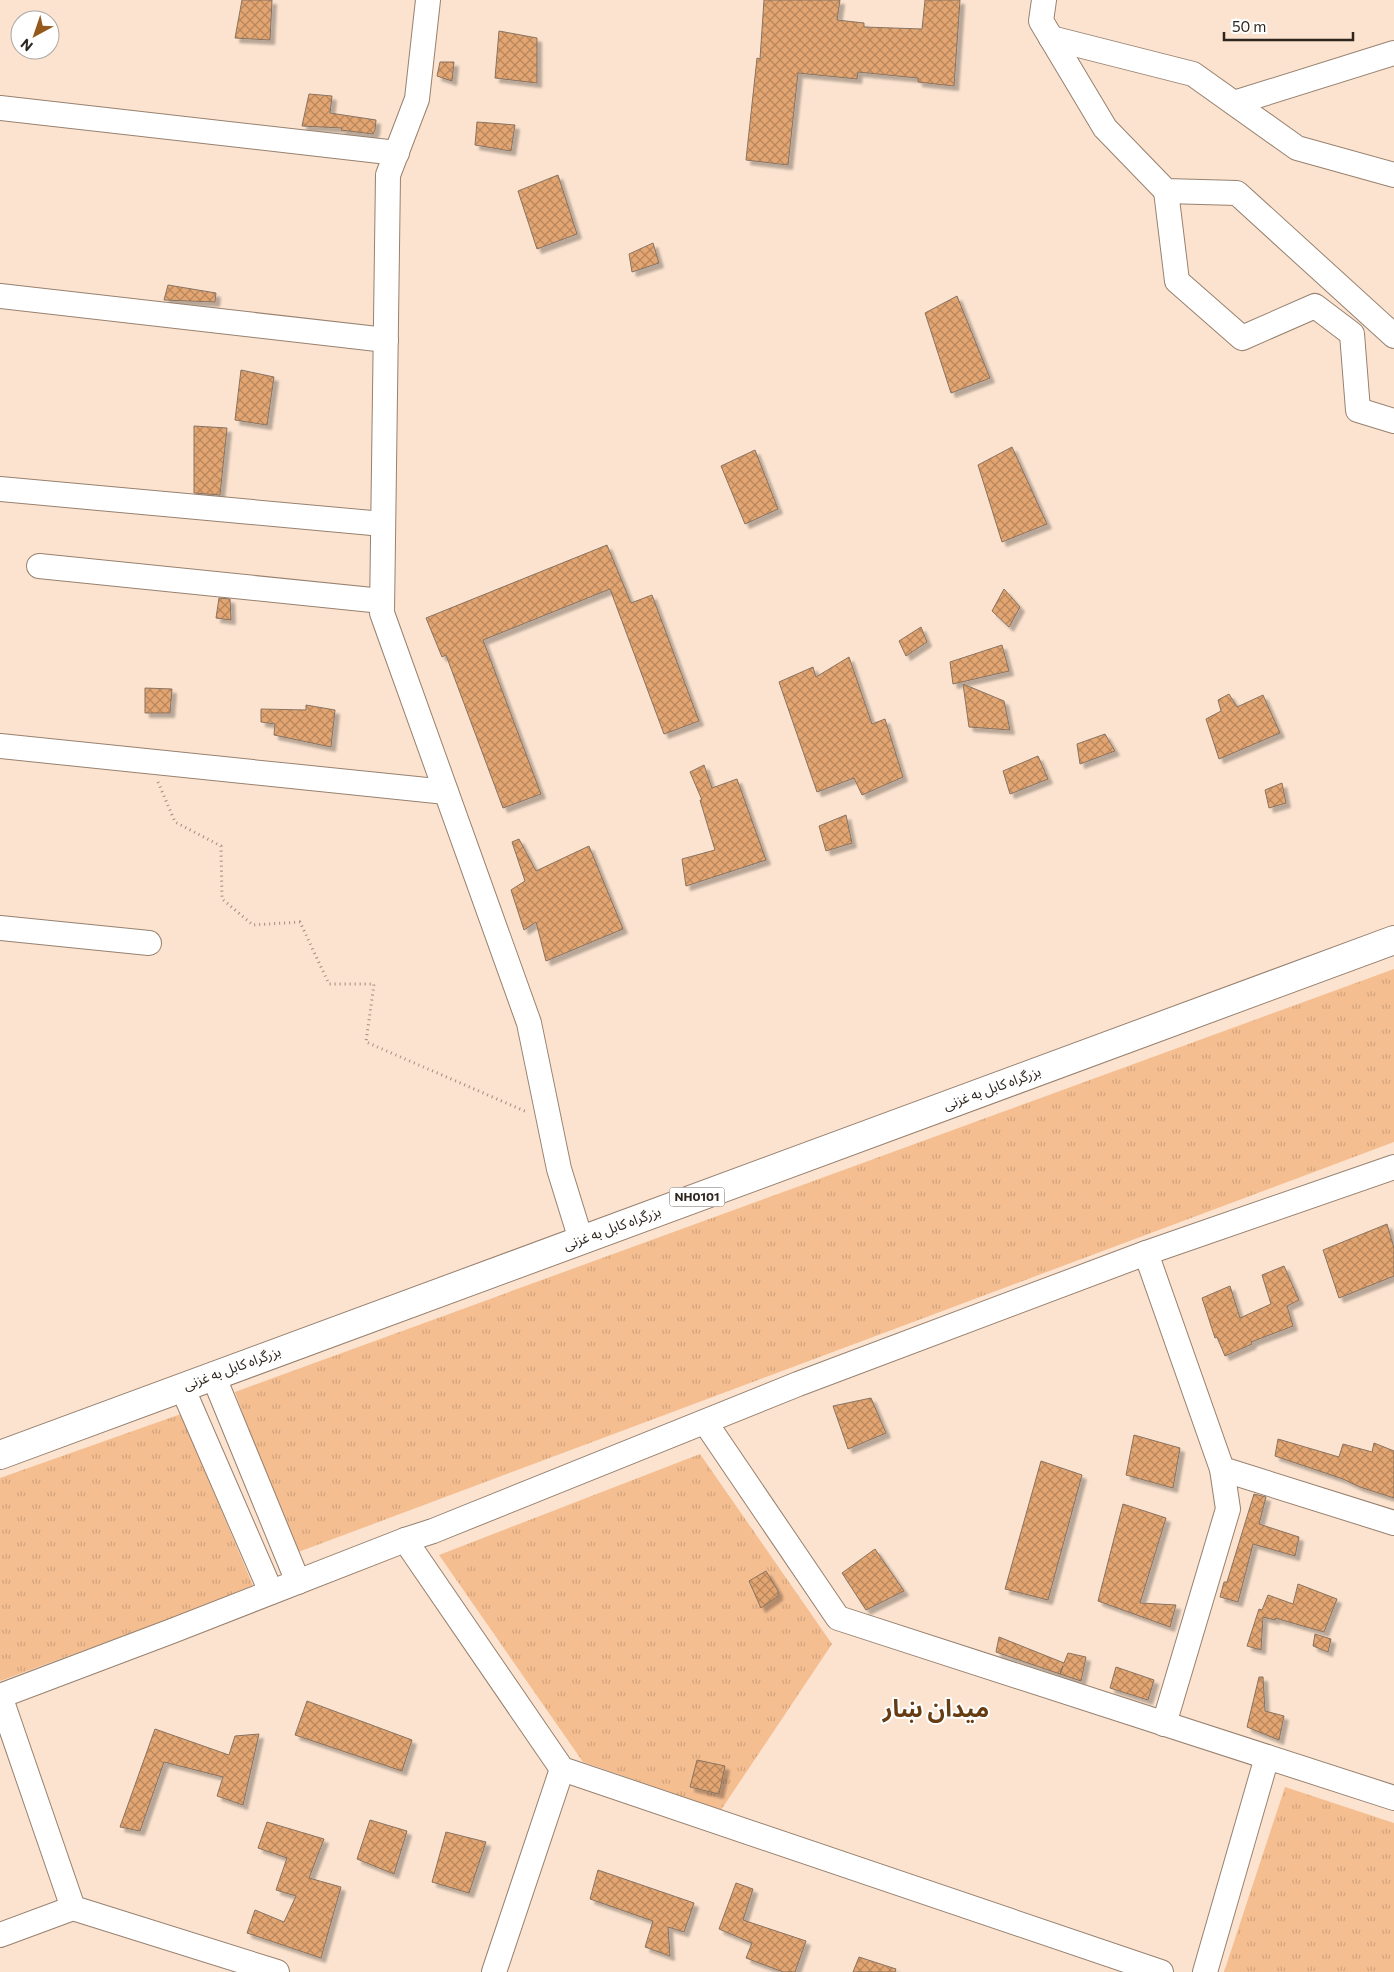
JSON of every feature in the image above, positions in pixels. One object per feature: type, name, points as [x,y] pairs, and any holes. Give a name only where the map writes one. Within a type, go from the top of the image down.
[{"type":"highway","name":"بزرگراه کابل به غزنی","points":[[0,1455],[1394,940]]},
{"type":"street","points":[[428,0],[417,100],[388,175],[382,614],[529,1023],[560,1169],[581,1240]]},
{"type":"street","points":[[1044,0],[1041,21],[1105,128],[1166,191],[1177,281],[1242,338],[1315,306],[1352,334],[1358,410],[1394,421]]},
{"type":"street","points":[[1051,38],[1193,74],[1297,148],[1394,176]]},
{"type":"street","points":[[1234,103],[1394,52]]},
{"type":"street","points":[[0,108],[397,153]]},
{"type":"street","points":[[1166,191],[1237,193],[1394,336]]},
{"type":"street","points":[[0,296],[386,340]]},
{"type":"street","points":[[0,489],[383,524]]},
{"type":"street","points":[[38,566],[382,601]]},
{"type":"street","points":[[0,746],[446,792]]},
{"type":"street","points":[[0,928],[149,943]]},
{"type":"street","points":[[73,1908],[0,1696],[405,1540],[433,1531],[817,1377],[1146,1253],[1394,1167]]},
{"type":"street","points":[[1146,1253],[1222,1468],[1228,1509],[1164,1724]]},
{"type":"street","points":[[213,1375],[298,1582]]},
{"type":"street","points":[[182,1387],[271,1592]]},
{"type":"street","points":[[705,1422],[838,1618],[1394,1798]]},
{"type":"street","points":[[1222,1468],[1394,1523]]},
{"type":"street","points":[[405,1540],[562,1769],[1160,1972]]},
{"type":"street","points":[[1205,1972],[1267,1757]]},
{"type":"street","points":[[494,1972],[562,1769]]},
{"type":"street","points":[[0,1935],[73,1908],[277,1972]]},
{"type":"path","points":[[150,762],[176,822],[221,846],[222,899],[253,925],[300,922],[329,984],[374,984],[366,1042],[549,1121]]},
{"type":"green space","points":[[1394,969],[1394,1142],[293,1554],[235,1392]]},
{"type":"green space","points":[[181,1414],[254,1588],[0,1681],[0,1478]]},
{"type":"green space","points":[[700,1454],[832,1644],[721,1810],[583,1762],[439,1555]]},
{"type":"green space","points":[[1285,1787],[1394,1823],[1394,1972],[1224,1972]]},
{"type":"building","points":[[242,0],[272,0],[270,40],[235,38]]},
{"type":"building","points":[[764,0],[840,0],[837,20],[864,23],[864,27],[922,29],[925,0],[960,0],[954,86],[918,82],[918,78],[858,72],[857,79],[798,73],[788,165],[746,160],[757,58],[760,59]]},
{"type":"building","points":[[499,31],[537,38],[537,83],[495,78]]},
{"type":"building","points":[[440,62],[454,62],[452,81],[437,76]]},
{"type":"building","points":[[309,94],[332,96],[330,113],[376,120],[373,134],[341,130],[342,128],[302,126]]},
{"type":"building","points":[[477,122],[515,125],[511,151],[475,145]]},
{"type":"building","points":[[558,175],[577,234],[537,249],[518,191]]},
{"type":"building","points":[[653,243],[659,263],[632,272],[629,254]]},
{"type":"building","points":[[168,285],[216,293],[215,302],[164,300]]},
{"type":"building","points":[[957,296],[990,378],[951,393],[925,313]]},
{"type":"building","points":[[241,370],[274,377],[267,425],[235,420]]},
{"type":"building","points":[[194,426],[227,428],[220,495],[194,493]]},
{"type":"building","points":[[1012,447],[1047,524],[1002,542],[978,465]]},
{"type":"building","points":[[755,450],[778,509],[745,524],[721,466]]},
{"type":"building","points":[[607,545],[631,603],[652,595],[699,721],[664,734],[610,589],[483,640],[541,794],[503,808],[446,655],[442,657],[426,618]]},
{"type":"building","points":[[1004,589],[1020,607],[1009,627],[992,611]]},
{"type":"building","points":[[219,598],[230,599],[231,620],[216,618]]},
{"type":"building","points":[[921,627],[927,642],[906,656],[899,641]]},
{"type":"building","points":[[1002,645],[1009,671],[953,684],[950,662]]},
{"type":"building","points":[[849,657],[872,724],[885,719],[903,777],[862,795],[854,778],[817,792],[779,682],[813,667],[816,677]]},
{"type":"building","points":[[963,684],[1004,701],[1010,730],[969,727]]},
{"type":"building","points":[[145,688],[172,689],[170,713],[145,713]]},
{"type":"building","points":[[1229,694],[1237,707],[1263,695],[1280,733],[1219,759],[1206,719],[1221,711],[1218,700]]},
{"type":"building","points":[[306,705],[335,710],[331,747],[274,735],[275,724],[261,722],[261,709],[306,710]]},
{"type":"building","points":[[1105,734],[1115,751],[1080,764],[1077,744]]},
{"type":"building","points":[[1038,756],[1048,779],[1010,794],[1003,771]]},
{"type":"building","points":[[704,765],[712,788],[737,779],[766,860],[686,886],[682,859],[715,850],[700,800],[702,800],[690,772]]},
{"type":"building","points":[[1282,783],[1286,803],[1269,808],[1265,790]]},
{"type":"building","points":[[846,815],[852,843],[826,851],[819,826]]},
{"type":"building","points":[[519,839],[536,871],[589,846],[623,929],[546,961],[536,922],[524,930],[511,890],[525,881],[512,842]]},
{"type":"building","points":[[1387,1224],[1394,1248],[1394,1276],[1339,1298],[1323,1250]]},
{"type":"building","points":[[1284,1266],[1299,1300],[1287,1306],[1293,1326],[1251,1342],[1252,1344],[1225,1356],[1217,1337],[1215,1338],[1202,1298],[1230,1286],[1240,1318],[1271,1304],[1262,1275]]},
{"type":"building","points":[[871,1398],[886,1433],[848,1449],[833,1406]]},
{"type":"building","points":[[1134,1435],[1180,1448],[1173,1488],[1126,1475]]},
{"type":"building","points":[[1278,1439],[1339,1457],[1343,1444],[1372,1452],[1374,1443],[1394,1451],[1394,1498],[1275,1456]]},
{"type":"building","points":[[1041,1461],[1082,1475],[1048,1600],[1005,1589]]},
{"type":"building","points":[[1254,1494],[1266,1497],[1259,1524],[1299,1537],[1295,1556],[1253,1544],[1238,1602],[1220,1597],[1224,1582],[1227,1582]]},
{"type":"building","points":[[1123,1504],[1166,1518],[1140,1603],[1176,1605],[1170,1627],[1098,1601]]},
{"type":"building","points":[[875,1549],[904,1591],[866,1610],[842,1573]]},
{"type":"building","points":[[766,1571],[778,1591],[778,1596],[761,1608],[749,1581]]},
{"type":"building","points":[[1298,1584],[1337,1599],[1324,1632],[1275,1618],[1275,1620],[1263,1617],[1261,1650],[1247,1646],[1259,1609],[1262,1610],[1268,1595],[1293,1604]]},
{"type":"building","points":[[1315,1634],[1331,1639],[1328,1652],[1313,1646]]},
{"type":"building","points":[[999,1637],[1064,1663],[1068,1653],[1086,1657],[1081,1681],[996,1652]]},
{"type":"building","points":[[1116,1667],[1154,1680],[1148,1700],[1110,1688]]},
{"type":"building","points":[[1259,1677],[1263,1677],[1265,1711],[1284,1716],[1279,1740],[1247,1727]]},
{"type":"building","points":[[307,1701],[412,1740],[402,1771],[295,1735]]},
{"type":"building","points":[[155,1729],[229,1755],[235,1736],[259,1734],[243,1805],[217,1796],[223,1777],[164,1762],[140,1831],[120,1827]]},
{"type":"building","points":[[697,1760],[725,1766],[719,1794],[690,1787]]},
{"type":"building","points":[[370,1820],[407,1831],[394,1874],[357,1859]]},
{"type":"building","points":[[267,1822],[324,1839],[309,1878],[341,1887],[321,1958],[247,1933],[255,1910],[284,1922],[296,1896],[276,1890],[287,1858],[258,1848]]},
{"type":"building","points":[[446,1832],[486,1842],[469,1893],[432,1882]]},
{"type":"building","points":[[598,1870],[694,1903],[684,1932],[668,1927],[670,1956],[645,1947],[653,1921],[590,1899]]},
{"type":"building","points":[[736,1883],[753,1889],[743,1920],[806,1941],[795,1972],[783,1972],[746,1958],[752,1943],[719,1929]]},
{"type":"building","points":[[859,1957],[896,1969],[895,1972],[853,1972]]},
{"type":"district","name":"میدان ښار","points":[[936,1709]]}]
